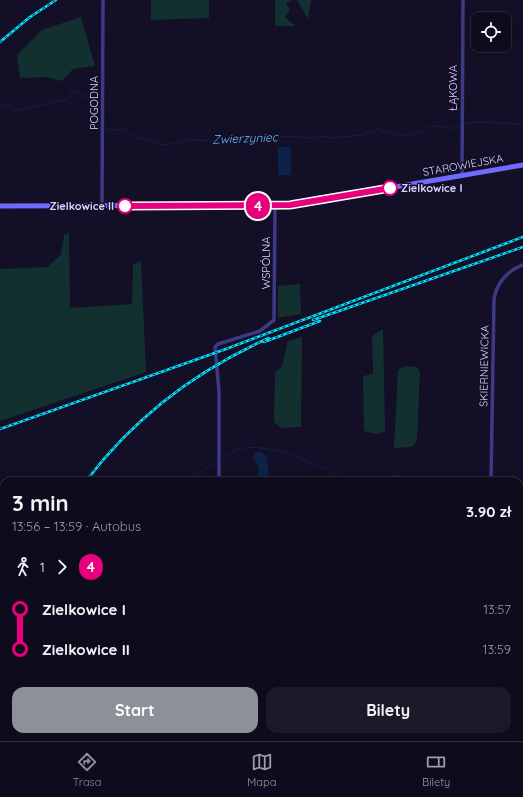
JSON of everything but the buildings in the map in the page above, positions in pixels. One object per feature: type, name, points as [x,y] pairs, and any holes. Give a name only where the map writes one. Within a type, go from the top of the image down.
[{"type":"street","name":"POGODNA","points":[[102,206],[103,0]]},
{"type":"street","name":"ŁĄKOWA","points":[[462,176],[463,0]]},
{"type":"street","name":"STAROWIEJSKA","points":[[0,206],[274,206],[305,203],[523,165]]},
{"type":"street","name":"WSPÓLNA","points":[[219,477],[219,391],[216,346],[218,344],[260,331],[274,320],[274,206]]},
{"type":"street","name":"SKIERNIEWICKA","points":[[491,477],[495,290],[504,276],[523,265]]},
{"type":"green space","points":[[151,0],[209,0],[209,18],[151,20]]},
{"type":"green space","points":[[275,0],[292,0],[286,3],[290,10],[285,17],[295,26],[275,26]]},
{"type":"green space","points":[[297,0],[311,0],[308,19]]},
{"type":"green space","points":[[81,17],[95,66],[73,69],[62,81],[47,77],[20,78],[17,55],[42,30]]},
{"type":"green space","points":[[69,233],[70,308],[132,304],[133,264],[141,261],[146,372],[0,421],[0,269],[47,267],[61,255],[64,235]]},
{"type":"green space","points":[[300,284],[301,314],[278,318],[278,286]]},
{"type":"green space","points":[[383,329],[385,431],[377,434],[364,431],[363,376],[373,374],[372,336]]},
{"type":"green space","points":[[302,337],[301,427],[281,428],[274,422],[275,373],[282,366],[288,341]]},
{"type":"green space","points":[[405,366],[417,367],[420,372],[417,441],[412,447],[394,448],[398,370]]},
{"type":"green space","points":[[394,475],[412,477],[393,477]]},
{"type":"water","points":[[278,147],[291,147],[291,175],[278,175]]},
{"type":"water","points":[[259,451],[267,456],[269,477],[259,477],[258,466],[254,460],[255,453]]},
{"type":"waterway","name":"Zwierzyniec","points":[[0,106],[8,105],[14,110],[18,110],[69,99],[70,93],[73,91],[88,98],[97,108],[96,122],[100,130]]},
{"type":"waterway","name":"Zwierzyniec","points":[[464,124],[473,122],[523,124]]},
{"type":"waterway","name":"Zwierzyniec","points":[[103,129],[124,130],[135,137],[164,145],[189,140],[222,141],[243,138],[259,140],[279,136],[315,138],[322,136],[332,138],[363,135],[378,129],[387,133],[406,135],[417,133],[432,126],[451,128],[461,126]]},
{"type":"waterway","points":[[222,459],[238,449],[252,447],[266,449],[295,456],[341,477]]},
{"type":"waterway","points":[[194,477],[217,462]]},
{"type":"railway","points":[[0,42],[30,17],[56,0]]},
{"type":"railway","points":[[0,429],[226,349],[523,237]]},
{"type":"railway","points":[[313,320],[523,247]]},
{"type":"railway","points":[[264,342],[320,321]]},
{"type":"railway","points":[[89,477],[125,437],[168,398],[217,365],[269,338]]},
{"type":"bus line","name":"4","points":[[125,206],[290,205],[390,188]]},
{"type":"place","name":"Zielkowice I","points":[[390,188]]},
{"type":"place","name":"Zielkowice II","points":[[125,206]]}]
